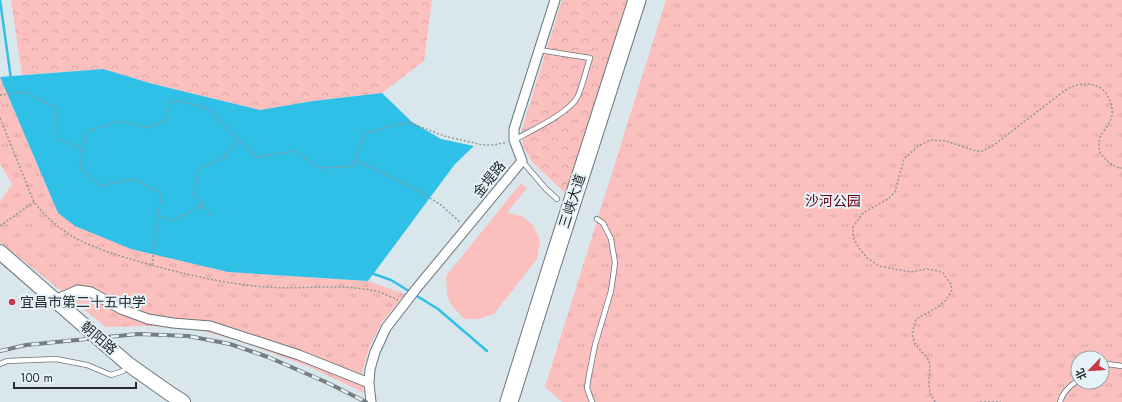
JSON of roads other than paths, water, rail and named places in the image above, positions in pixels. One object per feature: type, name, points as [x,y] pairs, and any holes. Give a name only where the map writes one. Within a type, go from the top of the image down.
[{"type":"highway","name":"三峡大道","points":[[509,402],[637,0]]},
{"type":"highway","name":"三峡大道","points":[[520,402],[648,0]]},
{"type":"main road","name":"朝阳路","points":[[0,252],[128,364],[184,402]]},
{"type":"main road","name":"朝阳路","points":[[0,264],[123,371],[167,402]]},
{"type":"street","name":"金堤路","points":[[369,384],[370,370],[375,352],[386,328],[416,289],[522,161],[514,140],[514,129],[555,0]]},
{"type":"street","points":[[55,300],[78,290],[91,292],[121,309],[148,319],[210,326],[299,355],[369,384],[370,402]]},
{"type":"lane","points":[[514,140],[544,124],[571,106],[577,97],[590,58],[539,50]]},
{"type":"lane","points":[[522,161],[546,189],[557,199]]},
{"type":"lane","points":[[592,402],[587,388],[589,375],[595,345],[611,291],[615,264],[611,239],[603,223],[597,219]]},
{"type":"lane","points":[[0,364],[8,361],[56,359],[87,365],[111,375],[123,371]]},
{"type":"lane","points":[[1110,364],[1122,366]]},
{"type":"lane","points":[[1060,402],[1061,397],[1070,386]]},
{"type":"water","points":[[103,69],[153,84],[260,110],[313,101],[382,93],[412,122],[441,139],[474,146],[455,164],[368,281],[228,272],[131,249],[75,226],[58,213],[0,77]]},
{"type":"waterway","points":[[0,0],[11,79]]},
{"type":"waterway","points":[[371,273],[391,280],[438,309],[487,351]]},
{"type":"railway","points":[[0,351],[26,345],[138,334],[188,336],[230,344],[268,357],[328,383],[366,402]]},
{"type":"place","name":"宜昌市第二十五中学","points":[[12,302]]},
{"type":"park label","name":"沙河公园","points":[[833,201]]}]
